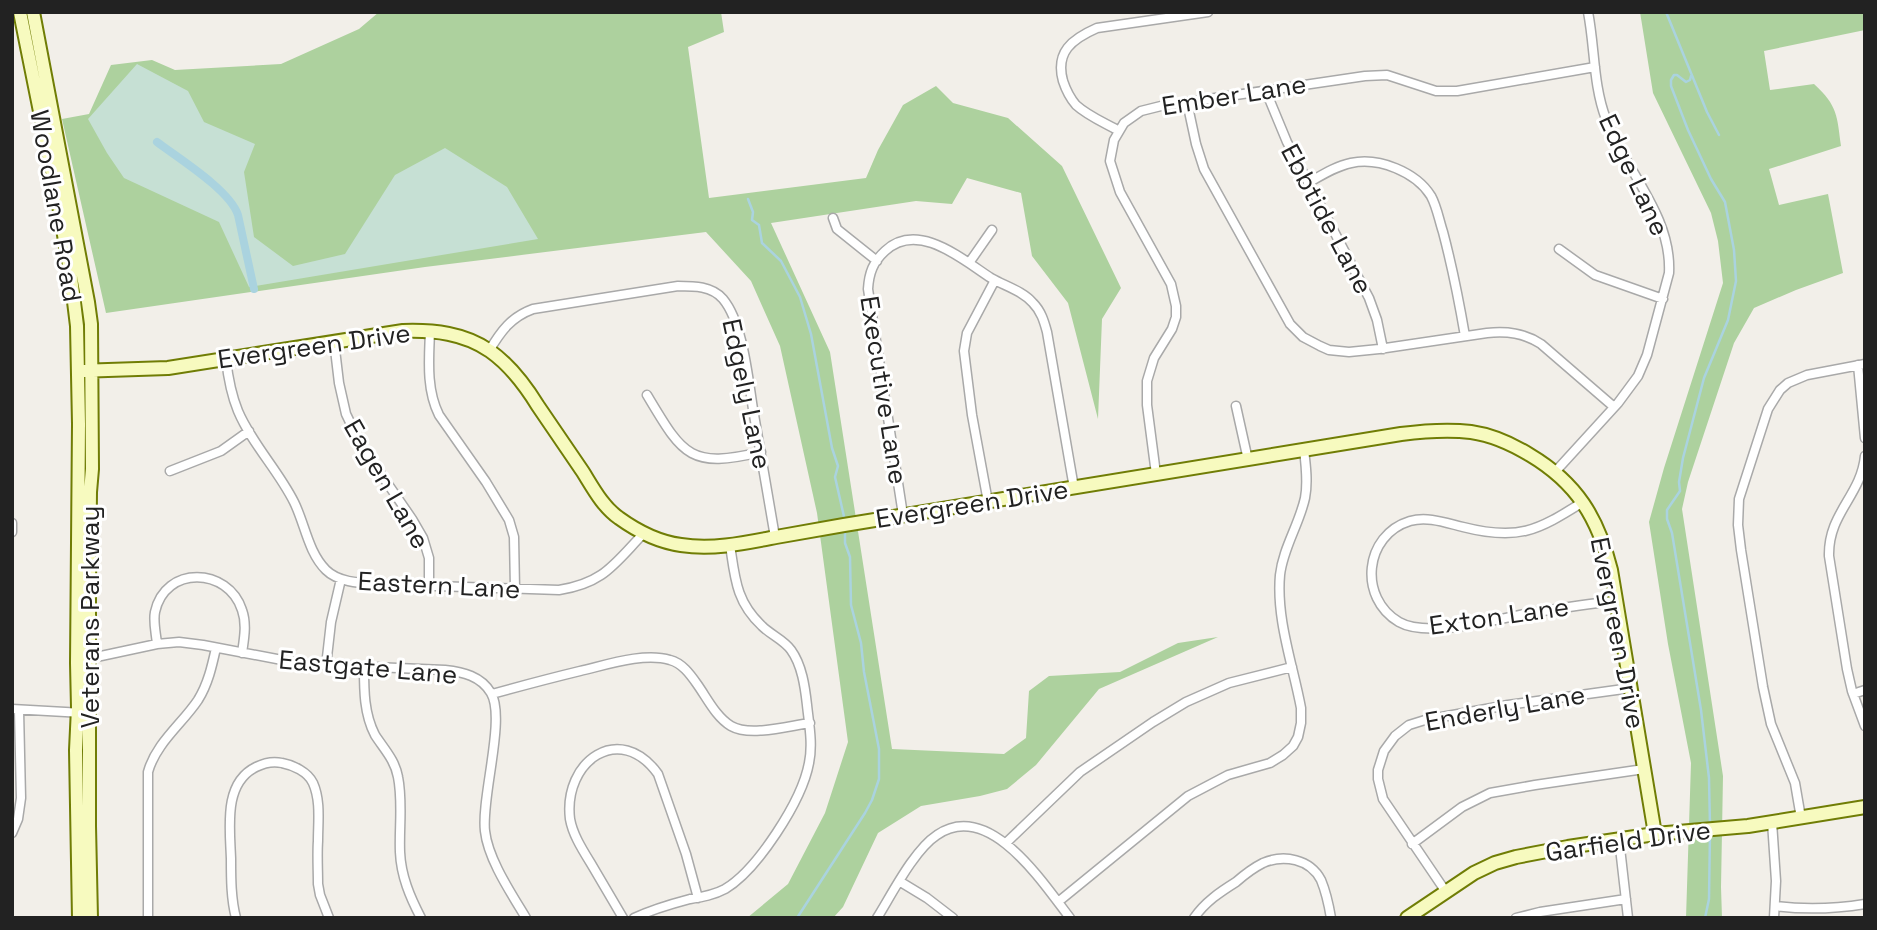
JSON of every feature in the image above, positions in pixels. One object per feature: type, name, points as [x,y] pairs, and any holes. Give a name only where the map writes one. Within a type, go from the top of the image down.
[{"type":"street","name":"Woodlane Road","points":[[20,12],[58,202],[76,318]]},
{"type":"street","name":"Woodlane Road","points":[[33,12],[82,261],[90,316]]},
{"type":"street","points":[[1156,474],[1147,405],[1147,382],[1154,359],[1176,317],[1171,284],[1120,192],[1110,161],[1111,150],[1119,131],[1074,103],[1064,86],[1060,63],[1073,41],[1097,28],[1208,12]]},
{"type":"street","name":"Edge Lane","points":[[1555,472],[1614,407],[1632,385],[1643,365],[1668,281],[1670,260],[1665,236],[1656,214],[1606,120],[1599,95],[1588,12]]},
{"type":"street","name":"Ember Lane","points":[[1119,131],[1124,123],[1141,111],[1161,106],[1365,76],[1387,75],[1436,91],[1457,91],[1595,67]]},
{"type":"street","name":"Ebbtide Lane","points":[[1267,90],[1278,123],[1370,298],[1382,349]]},
{"type":"street","points":[[1187,102],[1204,169],[1290,324],[1303,337],[1329,349],[1359,352],[1499,332],[1521,334],[1531,337],[1614,407]]},
{"type":"street","points":[[1308,183],[1341,166],[1370,162],[1401,170],[1426,189],[1439,217],[1465,336]]},
{"type":"street","points":[[833,218],[837,229],[877,261]]},
{"type":"street","points":[[969,263],[992,230]]},
{"type":"street","name":"Executive Lane","points":[[903,515],[868,280],[871,268],[888,248],[914,240],[942,247],[1030,299],[1041,313],[1049,342],[1074,488]]},
{"type":"street","points":[[1559,249],[1603,279],[1663,299]]},
{"type":"street","points":[[988,502],[972,415],[964,351],[967,333],[995,280]]},
{"type":"street","name":"Edgely Lane","points":[[489,351],[508,323],[523,312],[533,309],[678,286],[709,289],[724,300],[737,328],[746,363],[775,537]]},
{"type":"street","name":"Veterans Parkway","points":[[84,371],[90,316]]},
{"type":"street","name":"Veterans Parkway","points":[[76,318],[84,371],[92,469],[83,660],[91,918]]},
{"type":"street","name":"Evergreen Drive","points":[[84,371],[168,368],[403,331],[455,335],[502,360],[521,381],[608,508],[618,517],[644,533],[680,545],[709,547],[1416,432],[1460,431],[1487,436],[1514,446],[1555,472],[1574,489],[1603,541],[1611,569],[1655,834]]},
{"type":"street","points":[[430,331],[430,384],[434,405],[509,520],[516,560],[515,589]]},
{"type":"street","name":"Eagen Lane","points":[[334,341],[346,414],[360,445],[423,538],[429,558],[429,586]]},
{"type":"street","name":"Eastern Lane","points":[[226,359],[239,413],[290,493],[316,556],[328,572],[341,579],[376,584],[559,590],[597,579],[613,567],[644,533]]},
{"type":"street","points":[[1801,818],[1792,774],[1771,724],[1763,687],[1741,550],[1739,499],[1768,409],[1788,383],[1807,375],[1862,365],[1865,438]]},
{"type":"street","points":[[647,395],[678,442],[692,454],[710,459],[732,459],[761,452]]},
{"type":"street","points":[[1236,406],[1248,460]]},
{"type":"street","points":[[170,471],[221,451],[249,431]]},
{"type":"street","points":[[1058,902],[1188,796],[1228,775],[1270,763],[1293,746],[1298,737],[1301,708],[1280,601],[1280,577],[1304,500],[1307,481],[1304,450]]},
{"type":"street","points":[[1865,456],[1861,486],[1835,523],[1829,544],[1853,694],[1865,726]]},
{"type":"street","name":"Exton Lane","points":[[1583,502],[1554,521],[1515,533],[1488,533],[1432,520],[1408,522],[1393,530],[1381,544],[1370,571],[1373,589],[1381,605],[1393,618],[1417,628],[1469,624],[1615,601]]},
{"type":"street","points":[[12,523],[12,532]]},
{"type":"street","points":[[634,918],[722,891],[741,879],[784,820],[796,799],[810,761],[810,723],[805,688],[798,665],[790,648],[763,628],[742,602],[730,545]]},
{"type":"street","points":[[157,644],[154,620],[158,602],[163,594],[186,577],[204,577],[221,583],[239,602],[244,618],[242,653]]},
{"type":"street","points":[[326,666],[331,622],[341,579]]},
{"type":"street","name":"Eastgate Lane","points":[[83,660],[179,642],[290,663],[457,672],[477,679],[492,694],[495,703],[484,820],[487,844],[526,918]]},
{"type":"street","points":[[148,918],[148,772],[160,746],[200,697],[211,671],[216,648]]},
{"type":"street","points":[[492,694],[617,663],[660,658],[678,663],[685,669],[722,719],[738,729],[766,730],[810,723]]},
{"type":"street","points":[[364,667],[364,696],[368,715],[375,734],[392,759],[399,778],[401,862],[409,894],[421,918]]},
{"type":"street","points":[[1006,843],[1080,772],[1153,722],[1186,702],[1229,683],[1292,667]]},
{"type":"street","name":"Enderly Lane","points":[[1446,892],[1383,799],[1378,779],[1380,760],[1389,744],[1402,730],[1417,722],[1453,714],[1631,688]]},
{"type":"street","points":[[1853,694],[1865,690]]},
{"type":"street","points":[[12,833],[18,819],[21,798],[16,710],[84,713]]},
{"type":"street","name":"Veterans Parkway","points":[[79,918],[77,809],[84,713]]},
{"type":"street","points":[[623,918],[573,831],[570,814],[572,786],[576,777],[587,761],[605,752],[625,750],[652,765],[658,774],[698,898]]},
{"type":"street","points":[[236,918],[230,831],[233,794],[248,772],[273,762],[298,769],[311,779],[314,785],[318,821],[318,884],[328,918]]},
{"type":"street","points":[[1412,844],[1462,807],[1490,793],[1644,769]]},
{"type":"street","name":"Garfield Drive","points":[[1407,918],[1468,876],[1495,863],[1619,839],[1748,826],[1865,807]]},
{"type":"street","points":[[1772,822],[1775,860],[1774,918]]},
{"type":"street","points":[[877,918],[920,852],[936,835],[958,827],[989,832],[1006,843],[1070,918]]},
{"type":"street","points":[[1619,839],[1628,918]]},
{"type":"street","points":[[1194,918],[1201,907],[1254,868],[1279,858],[1292,859],[1309,866],[1320,878],[1331,918]]},
{"type":"street","points":[[899,881],[953,918]]},
{"type":"street","points":[[1516,918],[1626,899]]},
{"type":"street","points":[[1775,906],[1825,909],[1865,904]]},
{"type":"green space","points":[[379,12],[721,12],[724,32],[688,47],[709,198],[866,178],[903,105],[936,86],[953,103],[1008,118],[1062,166],[1121,288],[1102,319],[1098,419],[1068,303],[1032,256],[1021,193],[967,178],[952,204],[916,201],[771,223],[830,352],[892,749],[1004,754],[1026,738],[1029,691],[1049,676],[1120,672],[1178,643],[1218,637],[1099,689],[1036,765],[1007,789],[921,806],[878,833],[843,907],[833,918],[747,918],[788,884],[825,813],[848,742],[817,513],[780,346],[751,281],[706,232],[425,267],[106,313],[62,119],[89,114],[111,65],[152,60],[175,70],[281,64],[359,29]]},
{"type":"green space","points":[[1640,12],[1865,12],[1865,30],[1764,51],[1770,90],[1814,84],[1828,99],[1835,112],[1841,146],[1769,169],[1779,205],[1828,194],[1843,273],[1754,308],[1734,343],[1688,482],[1682,509],[1723,776],[1722,918],[1686,918],[1691,763],[1668,644],[1649,522],[1723,283],[1718,241],[1711,213],[1653,93]]},
{"type":"green space","points":[[137,64],[188,91],[204,122],[255,144],[244,172],[254,237],[293,266],[345,254],[395,175],[445,148],[507,187],[538,239],[249,287],[219,222],[124,178],[88,119]]},
{"type":"waterway","points":[[1666,12],[1719,135]]},
{"type":"waterway","points":[[1691,76],[1686,82],[1674,75],[1671,86],[1688,130],[1725,202],[1734,250],[1736,281],[1728,320],[1704,378],[1683,458],[1680,491],[1667,510],[1701,710],[1709,778],[1710,826]]},
{"type":"waterway","points":[[157,142],[202,175],[233,205],[238,215],[254,289]]},
{"type":"waterway","points":[[748,199],[753,212],[752,220],[759,225],[762,243],[781,261],[800,297],[811,334],[832,448],[838,466],[835,477],[845,521]]},
{"type":"waterway","points":[[797,918],[865,813],[879,779],[879,749],[861,643],[851,605],[850,557],[845,543],[845,528]]},
{"type":"waterway","points":[[1705,918],[1709,899],[1710,833]]}]
